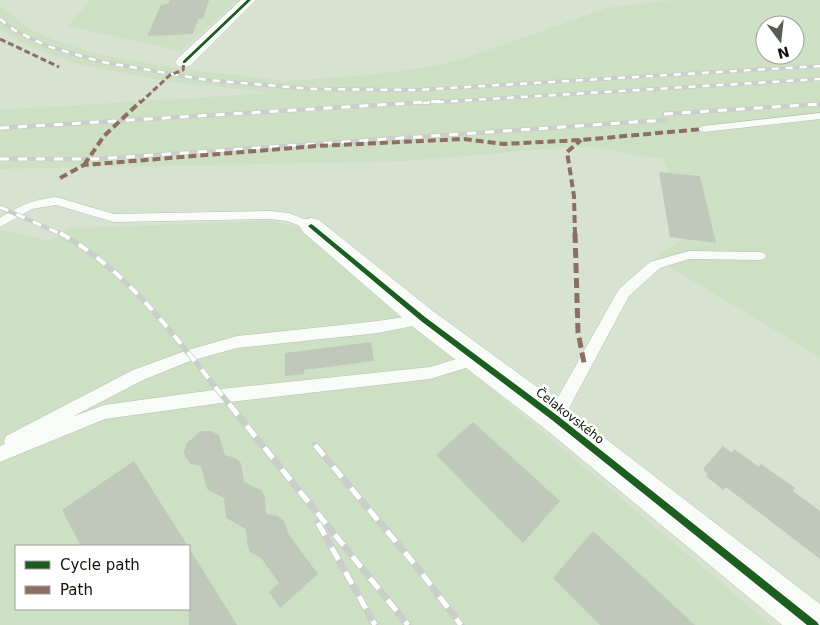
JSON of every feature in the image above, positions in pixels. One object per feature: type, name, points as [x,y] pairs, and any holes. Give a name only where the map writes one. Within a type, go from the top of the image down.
[{"type":"street","points":[[184,62],[249,0]]},
{"type":"street","name":"Čelakovského","points":[[311,226],[423,319],[555,418],[814,625]]},
{"type":"lane","points":[[704,129],[820,116]]},
{"type":"lane","points":[[0,223],[28,206],[56,201],[114,218],[270,215],[289,218],[311,226]]},
{"type":"lane","points":[[555,418],[624,293],[655,264],[689,255],[760,256]]},
{"type":"lane","points":[[0,447],[138,375],[188,356],[237,342],[378,327],[423,319]]},
{"type":"lane","points":[[0,454],[104,412],[220,396],[430,373],[477,359]]},
{"type":"shaded area","points":[[91,0],[237,0],[181,51],[68,26]]},
{"type":"shaded area","points":[[820,0],[820,357],[655,258],[682,239],[670,237],[659,172],[669,173],[663,158],[645,157],[596,147],[571,147],[405,161],[0,169],[0,110],[274,93],[161,80],[79,64],[34,48],[0,30],[0,6],[30,29],[54,40],[97,54],[175,68],[286,81],[370,75],[428,67],[460,60],[607,8],[662,1]]},
{"type":"shaded area","points":[[270,221],[299,227],[771,625],[0,625],[0,230],[51,241],[69,228]]},
{"type":"building","points":[[170,0],[209,0],[203,19],[198,19],[193,34],[147,36],[161,5],[168,4]]},
{"type":"building","points":[[659,172],[700,176],[716,243],[670,237]]},
{"type":"building","points":[[371,342],[374,361],[304,370],[304,374],[285,376],[285,353]]},
{"type":"building","points":[[473,422],[560,501],[523,543],[436,455]]},
{"type":"building","points":[[201,431],[211,431],[219,435],[225,455],[235,458],[241,463],[244,482],[261,490],[265,497],[266,514],[277,516],[284,521],[289,535],[318,574],[280,608],[269,592],[279,583],[261,558],[250,552],[247,544],[246,529],[226,518],[224,498],[207,489],[201,466],[191,464],[185,457],[184,452],[187,443]]},
{"type":"building","points":[[723,446],[732,453],[734,449],[759,467],[761,464],[795,488],[793,491],[820,511],[820,559],[726,487],[723,490],[706,476],[708,474],[703,469]]},
{"type":"building","points":[[134,461],[187,545],[80,545],[62,510]]},
{"type":"building","points":[[593,531],[695,625],[600,625],[553,578]]},
{"type":"building","points":[[190,550],[237,625],[189,625],[190,610]]},
{"type":"railway","points":[[0,19],[14,30],[47,46],[102,62],[207,80],[312,89],[417,90],[820,66]]},
{"type":"railway","points":[[423,103],[820,79]]},
{"type":"railway","points":[[0,128],[444,101]]},
{"type":"railway","points":[[664,114],[820,104]]},
{"type":"railway","points":[[0,159],[96,159],[665,120]]},
{"type":"railway","points":[[0,207],[63,235]]},
{"type":"railway","points":[[60,233],[86,249],[132,289],[173,334],[230,405]]},
{"type":"railway","points":[[229,404],[408,625]]},
{"type":"railway","points":[[315,445],[417,567],[461,625]]},
{"type":"railway","points":[[318,523],[375,625]]},
{"type":"marked path","points":[[0,39],[59,67]]},
{"type":"marked path","points":[[84,165],[104,136],[170,75],[183,70],[184,62]]},
{"type":"marked path","points":[[60,178],[84,165],[317,146],[464,139],[504,144],[581,140],[703,129]]},
{"type":"marked path","points":[[581,140],[567,152],[574,196],[578,332],[584,363]]},
{"type":"cycle path","points":[[184,62],[249,0]]},
{"type":"cycle path","points":[[311,226],[423,319],[555,418],[814,625]]}]
